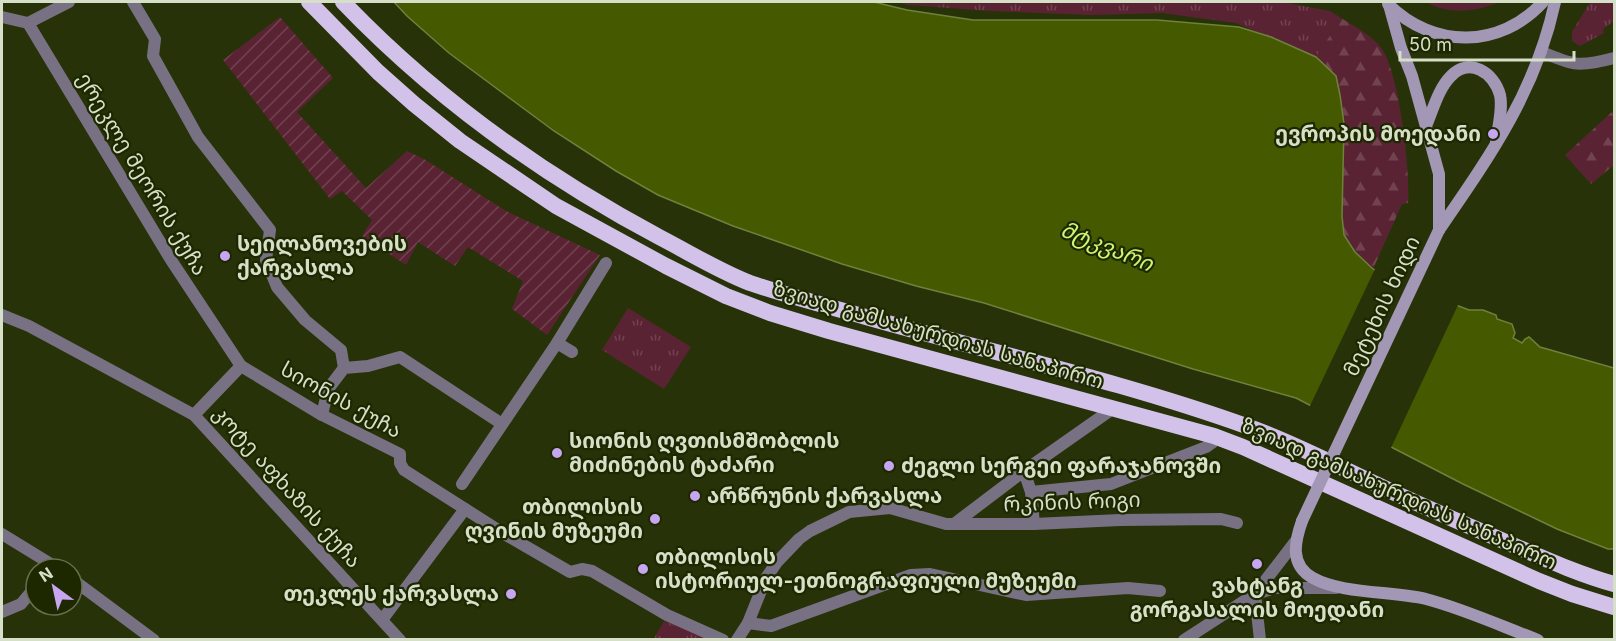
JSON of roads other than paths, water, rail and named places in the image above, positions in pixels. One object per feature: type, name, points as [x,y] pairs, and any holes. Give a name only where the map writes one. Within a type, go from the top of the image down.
[{"type":"highway","name":"ზვიად გამსახურდიას სანაპირო","points":[[309,2],[378,72],[460,141],[504,172],[587,224],[726,296],[770,313],[829,331],[1214,436],[1252,451],[1529,577],[1614,607]]},
{"type":"highway","name":"ზვიად გამსახურდიას სანაპირო","points":[[343,2],[389,48],[428,82],[543,169],[598,204],[719,269],[779,292],[1163,399],[1243,424],[1284,440],[1379,486],[1520,548],[1591,578],[1614,584]]},
{"type":"main road","points":[[1387,3],[1406,19],[1426,30],[1448,36],[1471,38],[1494,34],[1515,25],[1534,12],[1543,2]]},
{"type":"main road","points":[[1439,230],[1495,148],[1518,107],[1542,52],[1555,2]]},
{"type":"main road","name":"მეტეხის ხიდი","points":[[1295,542],[1302,521],[1439,230],[1439,174],[1412,76],[1387,3]]},
{"type":"main road","points":[[1426,126],[1444,84],[1458,71],[1475,67],[1487,73],[1495,83],[1500,95],[1495,148]]},
{"type":"main road","points":[[1295,542],[1296,556],[1304,570],[1313,578],[1343,588],[1425,599],[1538,639]]},
{"type":"street","points":[[2,17],[28,23],[69,2]]},
{"type":"street","points":[[133,2],[155,39],[153,56],[198,137],[270,230],[266,260],[277,287],[305,320],[341,350],[344,368],[328,389],[322,415]]},
{"type":"street","name":"ერეკლე მეორის ქუჩა","points":[[28,23],[171,260],[241,366]]},
{"type":"street","points":[[1542,52],[1577,65],[1614,58]]},
{"type":"street","points":[[462,484],[557,344],[606,263]]},
{"type":"street","name":"კოტე აფხაზის ქუჩა","points":[[2,315],[30,326],[195,415],[400,639]]},
{"type":"street","points":[[557,344],[572,352]]},
{"type":"street","points":[[344,368],[368,366],[400,357],[502,424]]},
{"type":"street","points":[[195,415],[241,366]]},
{"type":"street","name":"სიონის ქუჩა","points":[[241,366],[322,415],[400,454],[400,463],[404,470],[506,535],[570,572],[582,568],[592,571],[667,615],[723,639]]},
{"type":"street","points":[[954,524],[1108,412]]},
{"type":"street","points":[[1031,492],[1111,484],[1206,447],[1213,442]]},
{"type":"street","points":[[1024,471],[1031,492],[1034,524]]},
{"type":"street","points":[[382,620],[465,508]]},
{"type":"street","name":"რკინის რიგი","points":[[738,639],[748,623],[766,578],[777,562],[805,535],[823,523],[849,512],[890,508],[946,524],[1034,524],[1176,519],[1221,519],[1237,523]]},
{"type":"street","points":[[2,534],[37,557]]},
{"type":"street","points":[[1260,639],[1255,594],[1295,542]]},
{"type":"street","points":[[748,623],[771,626],[911,575],[930,574],[1026,595],[1128,588],[1160,591]]},
{"type":"street","points":[[84,588],[154,639]]},
{"type":"street","points":[[1184,639],[1255,594],[1275,588],[1343,588]]},
{"type":"street","points":[[2,612],[24,600]]},
{"type":"water","name":"მტკვარი","points":[[394,2],[874,2],[907,10],[973,20],[1157,20],[1239,27],[1271,37],[1316,57],[1336,76],[1340,95],[1344,124],[1342,216],[1344,235],[1355,252],[1373,269],[1407,286],[1469,310],[1483,310],[1496,315],[1497,319],[1512,324],[1515,333],[1513,338],[1522,343],[1529,337],[1540,347],[1614,368],[1614,549],[1608,549],[1557,529],[1463,484],[1296,398],[1193,369],[984,303],[842,264],[733,226],[658,195],[554,131],[449,53]]},
{"type":"place","name":"ევროპის მოედანი","points":[[1493,134]]},
{"type":"place","name":"სეილანოვების ქარვასლა","points":[[225,256]]},
{"type":"place","name":"სიონის ღვთისმშობლის მიძინების ტაძარი","points":[[557,453]]},
{"type":"place","name":"ძეგლი სერგეი ფარაჯანოვში","points":[[889,466]]},
{"type":"place","name":"არწრუნის ქარვასლა","points":[[695,496]]},
{"type":"place","name":"თბილისის ღვინის მუზეუმი","points":[[655,519]]},
{"type":"place","name":"ვახტანგ გორგასალის მოედანი","points":[[1257,564]]},
{"type":"place","name":"თბილისის ისტორიულ-ეთნოგრაფიული მუზეუმი","points":[[643,569]]},
{"type":"place","name":"თეკლეს ქარვასლა","points":[[511,594]]}]
